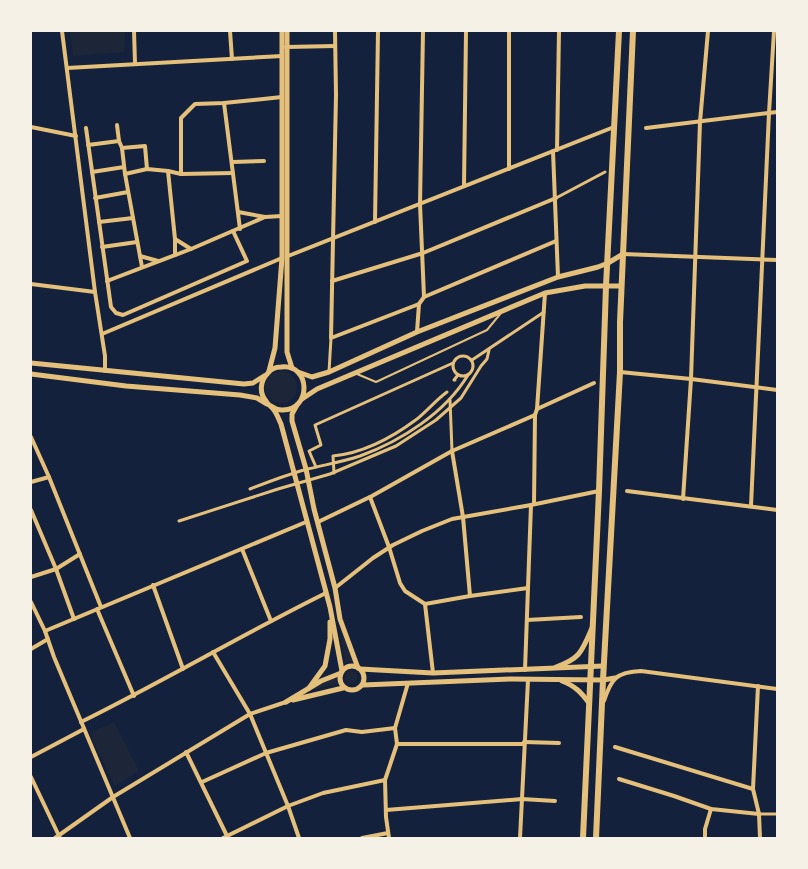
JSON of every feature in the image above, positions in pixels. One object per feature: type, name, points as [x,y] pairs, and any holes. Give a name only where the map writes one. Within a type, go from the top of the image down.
[{"type":"highway","points":[[583,838],[599,491],[606,286],[619,31]]},
{"type":"highway","points":[[596,838],[602,680],[620,372],[622,254],[633,31]]},
{"type":"street","points":[[62,31],[105,356],[105,371]]},
{"type":"street","points":[[134,31],[135,63]]},
{"type":"street","points":[[230,31],[232,59]]},
{"type":"street","points":[[270,371],[276,348],[282,258],[282,31]]},
{"type":"street","points":[[287,31],[287,352],[292,368]]},
{"type":"street","points":[[329,372],[331,338],[336,31]]},
{"type":"street","points":[[375,222],[378,31]]},
{"type":"street","points":[[423,31],[420,204],[424,297]]},
{"type":"street","points":[[464,186],[466,31]]},
{"type":"street","points":[[509,31],[509,169]]},
{"type":"street","points":[[558,277],[555,150],[559,31]]},
{"type":"street","points":[[684,498],[691,379],[700,122],[708,31]]},
{"type":"street","points":[[751,506],[774,31]]},
{"type":"street","points":[[286,47],[335,46]]},
{"type":"street","points":[[67,68],[135,63],[282,56]]},
{"type":"street","points":[[182,174],[181,118],[194,104],[282,98]]},
{"type":"street","points":[[224,103],[240,229]]},
{"type":"street","points":[[646,128],[777,112]]},
{"type":"street","points":[[117,124],[142,267]]},
{"type":"street","points":[[31,127],[76,136]]},
{"type":"street","points":[[288,256],[614,127]]},
{"type":"street","points":[[86,128],[111,307],[116,313],[124,315],[247,261],[233,231]]},
{"type":"street","points":[[88,145],[119,141]]},
{"type":"street","points":[[122,148],[145,146],[147,169]]},
{"type":"street","points":[[232,162],[264,161]]},
{"type":"street","points":[[92,172],[124,167]]},
{"type":"street","points":[[125,174],[147,169],[182,174],[233,173]]},
{"type":"street","points":[[168,171],[175,239],[175,255]]},
{"type":"street","points":[[332,281],[423,253],[556,198],[605,172]]},
{"type":"street","points":[[95,198],[128,192]]},
{"type":"street","points":[[238,212],[265,217],[282,216]]},
{"type":"street","points":[[107,281],[191,249],[265,217]]},
{"type":"street","points":[[99,222],[133,218]]},
{"type":"street","points":[[175,239],[191,249]]},
{"type":"street","points":[[417,332],[419,304],[424,297],[556,241]]},
{"type":"street","points":[[102,247],[137,242]]},
{"type":"street","points":[[31,363],[244,384],[253,383],[277,367],[284,366],[312,377],[329,372],[417,332],[558,277],[598,267],[608,263],[622,254],[777,260]]},
{"type":"street","points":[[140,256],[159,261]]},
{"type":"street","points":[[102,334],[282,258]]},
{"type":"street","points":[[31,284],[96,292]]},
{"type":"street","points":[[31,374],[126,386],[240,395],[257,398],[281,410],[288,410],[297,405],[317,389],[354,372],[544,293],[585,286],[622,286]]},
{"type":"street","points":[[525,670],[536,416],[544,312],[544,293]]},
{"type":"street","points":[[331,338],[419,304]]},
{"type":"street","points":[[472,360],[544,312]]},
{"type":"street","points":[[179,521],[278,489],[334,473],[396,446],[436,420],[462,398],[480,366],[487,359],[489,350]]},
{"type":"street","points":[[250,489],[293,473],[360,456],[385,446],[407,433],[450,400],[474,367],[472,360],[464,355],[457,358],[453,363],[315,425],[321,445],[309,451],[316,467]]},
{"type":"street","points":[[453,363],[454,370],[458,374],[465,376],[468,375]]},
{"type":"street","points":[[298,372],[304,385],[302,400]]},
{"type":"street","points":[[620,372],[777,390]]},
{"type":"street","points":[[456,380],[454,380],[458,374]]},
{"type":"street","points":[[265,376],[261,392],[265,401],[275,412],[281,424],[330,607],[342,672],[340,682],[344,688]]},
{"type":"street","points":[[537,409],[594,383]]},
{"type":"street","points":[[334,473],[333,456],[348,454],[389,438],[418,418],[446,392]]},
{"type":"street","points":[[450,400],[452,451],[463,517],[470,596]]},
{"type":"street","points":[[297,405],[292,414],[292,421],[306,469],[335,588],[340,619],[359,668],[365,678],[363,685]]},
{"type":"street","points":[[318,522],[370,497],[452,451],[536,416]]},
{"type":"street","points":[[31,437],[80,554],[99,608],[134,696]]},
{"type":"street","points":[[31,482],[49,477]]},
{"type":"street","points":[[335,588],[389,547],[422,530],[452,519],[533,505],[599,491]]},
{"type":"street","points":[[627,491],[777,510]]},
{"type":"street","points":[[370,497],[389,547],[400,583],[405,592],[425,604],[528,588]]},
{"type":"street","points":[[31,510],[56,569],[74,619]]},
{"type":"street","points":[[45,631],[306,522]]},
{"type":"street","points":[[242,549],[271,621]]},
{"type":"street","points":[[31,577],[56,569],[80,554]]},
{"type":"street","points":[[153,585],[183,669]]},
{"type":"street","points":[[81,722],[134,696],[213,652],[326,593]]},
{"type":"street","points":[[31,602],[45,631],[81,722],[130,838]]},
{"type":"street","points":[[425,604],[433,673]]},
{"type":"street","points":[[309,688],[324,666],[330,639],[330,607]]},
{"type":"street","points":[[527,620],[581,617]]},
{"type":"street","points":[[552,669],[571,662],[582,651],[593,626]]},
{"type":"street","points":[[31,649],[48,639]]},
{"type":"street","points":[[213,652],[250,714],[288,806],[299,838]]},
{"type":"street","points":[[286,702],[321,681],[342,672],[348,666],[433,673],[603,666]]},
{"type":"street","points":[[601,709],[610,684],[619,675],[629,671],[641,671],[777,689]]},
{"type":"street","points":[[31,777],[58,837],[113,797],[250,714],[286,702],[344,688],[352,691],[363,685],[510,679],[602,680],[615,678]]},
{"type":"street","points":[[520,838],[528,680]]},
{"type":"street","points":[[559,680],[573,685],[581,692],[589,703]]},
{"type":"street","points":[[362,838],[389,836],[385,780],[397,744],[395,728],[408,683]]},
{"type":"street","points":[[758,686],[753,789],[758,814],[760,838]]},
{"type":"street","points":[[202,782],[266,753],[346,730],[362,732],[395,728]]},
{"type":"street","points":[[31,757],[84,729]]},
{"type":"street","points":[[397,744],[559,743]]},
{"type":"street","points":[[615,747],[753,789]]},
{"type":"street","points":[[186,752],[228,837]]},
{"type":"street","points":[[222,838],[228,837],[288,806],[323,793],[385,780]]},
{"type":"street","points":[[619,780],[674,796],[710,809],[758,814],[777,814]]},
{"type":"street","points":[[386,810],[522,799],[555,801]]},
{"type":"street","points":[[705,838],[705,829],[710,809]]},
{"type":"lane","points":[[354,372],[376,382],[487,330],[504,310]]},
{"type":"shaded area","points":[[70,31],[125,31],[124,52],[73,56]]},
{"type":"shaded area","points":[[278,371],[284,371],[294,378],[297,387],[296,393],[290,400],[284,403],[278,403],[268,396],[265,390],[265,384],[272,374]]},
{"type":"shaded area","points":[[340,629],[354,661],[345,661]]},
{"type":"shaded area","points":[[349,671],[353,671],[357,677],[353,683],[349,683],[345,679],[345,675]]},
{"type":"shaded area","points":[[336,675],[339,683],[309,691]]},
{"type":"shaded area","points":[[114,722],[139,771],[115,786],[92,739],[92,732]]}]
